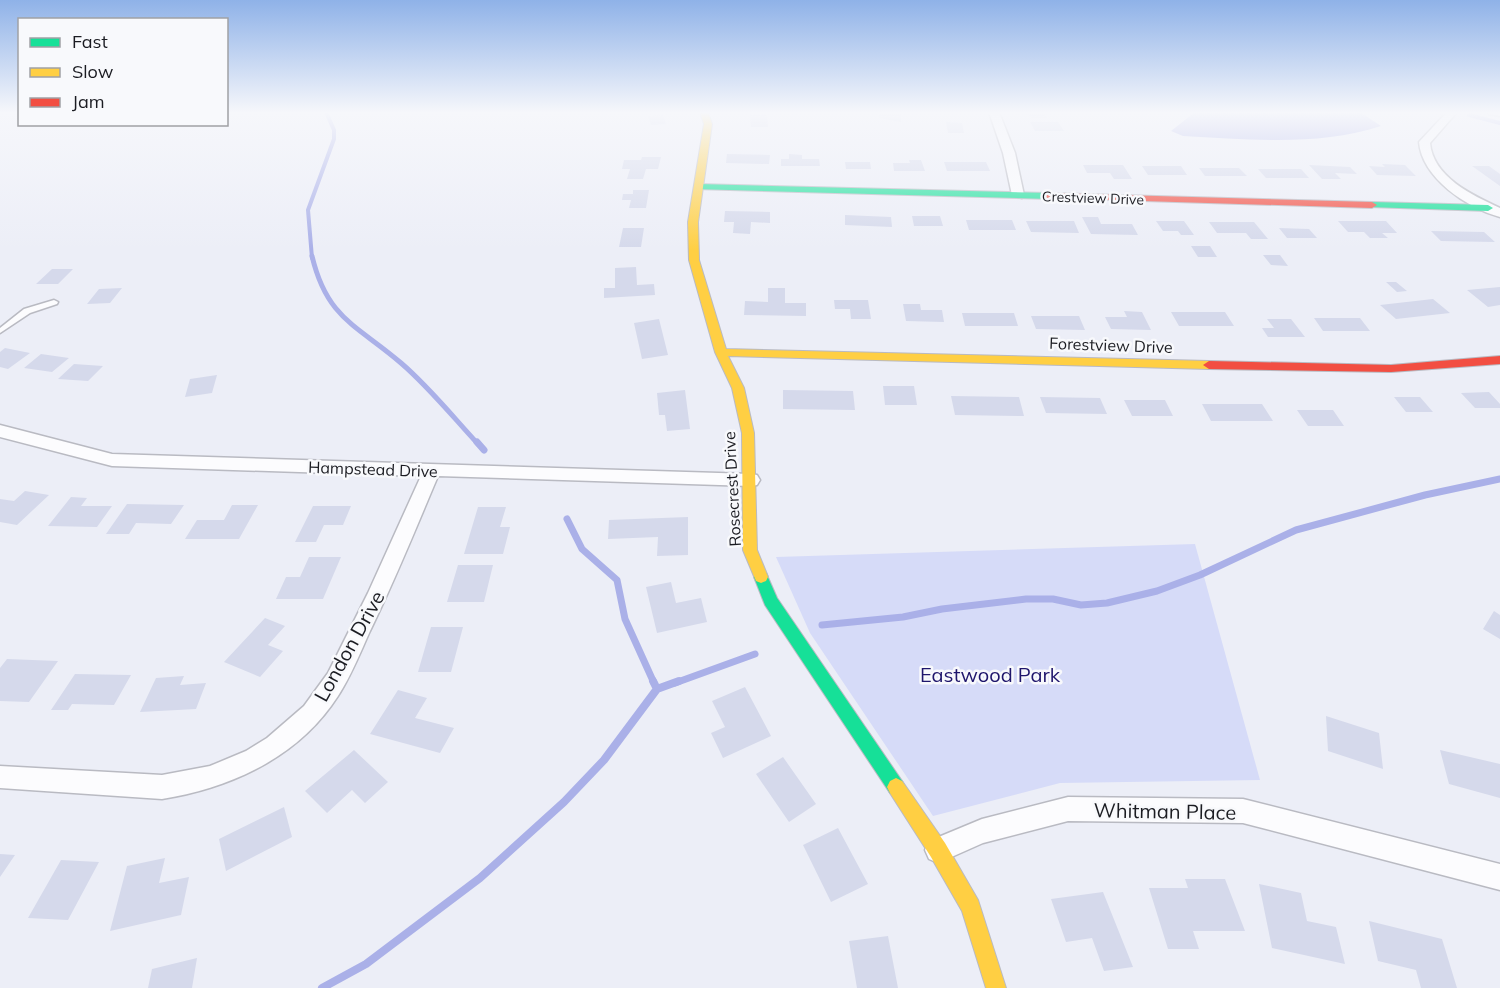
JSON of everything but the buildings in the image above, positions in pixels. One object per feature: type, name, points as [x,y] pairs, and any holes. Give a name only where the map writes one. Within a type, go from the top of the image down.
[{"type":"street","name":"Rosecrest Drive","points":[[703,158],[693,222],[694,260],[721,352],[738,388],[748,433],[751,480],[750,550],[770,601],[938,849],[971,907],[996,988]]},
{"type":"street","points":[[1010,158],[1018,195]]},
{"type":"street","points":[[1427,158],[1452,186],[1494,210]]},
{"type":"street","name":"Crestview Drive","points":[[698,187],[1494,210]]},
{"type":"street","name":"Forestview Drive","points":[[721,352],[802,352],[1378,370],[1466,366],[1500,360]]},
{"type":"street","name":"Hampstead Drive","points":[[0,430],[112,460],[751,480]]},
{"type":"street","name":"London Drive","points":[[0,777],[162,787],[184,785],[215,777],[246,764],[281,742],[304,722],[328,693],[378,596],[432,471]]},
{"type":"street","name":"Whitman Place","points":[[938,849],[982,831],[1068,809],[1243,811],[1500,877]]},
{"type":"lane","points":[[0,331],[27,311],[54,302]]},
{"type":"green space","name":"Eastwood Park","points":[[1195,544],[1260,780],[1060,783],[933,816],[810,633],[776,557]]},
{"type":"waterway","points":[[312,258],[308,210],[327,158]]},
{"type":"waterway","points":[[312,256],[318,277],[335,308],[357,329],[411,372],[478,444]]},
{"type":"waterway","points":[[477,442],[484,450]]},
{"type":"waterway","points":[[822,625],[903,617],[942,609],[1026,599],[1053,599],[1081,605],[1107,603],[1157,591],[1200,575],[1296,530],[1425,495],[1500,479]]},
{"type":"waterway","points":[[567,519],[582,549],[617,580],[625,619],[654,683]]},
{"type":"waterway","points":[[675,683],[755,654]]},
{"type":"waterway","points":[[657,689],[679,681]]},
{"type":"waterway","points":[[654,683],[657,689]]},
{"type":"waterway","points":[[322,988],[366,964],[480,878],[564,802],[604,760],[657,689]]},
{"type":"traffic: fast","points":[[698,187],[1050,196]]},
{"type":"traffic: fast","points":[[1372,205],[1488,208]]},
{"type":"traffic: fast","points":[[761,577],[770,601],[896,787]]},
{"type":"traffic: slow","points":[[703,158],[693,222],[694,260],[721,352],[738,388],[748,433],[750,550],[761,577]]},
{"type":"traffic: slow","points":[[721,352],[1209,365]]},
{"type":"traffic: slow","points":[[896,787],[938,850],[971,907],[996,988]]},
{"type":"traffic: jam","points":[[1050,196],[1372,205]]},
{"type":"traffic: jam","points":[[1209,365],[1391,369],[1500,360]]}]
